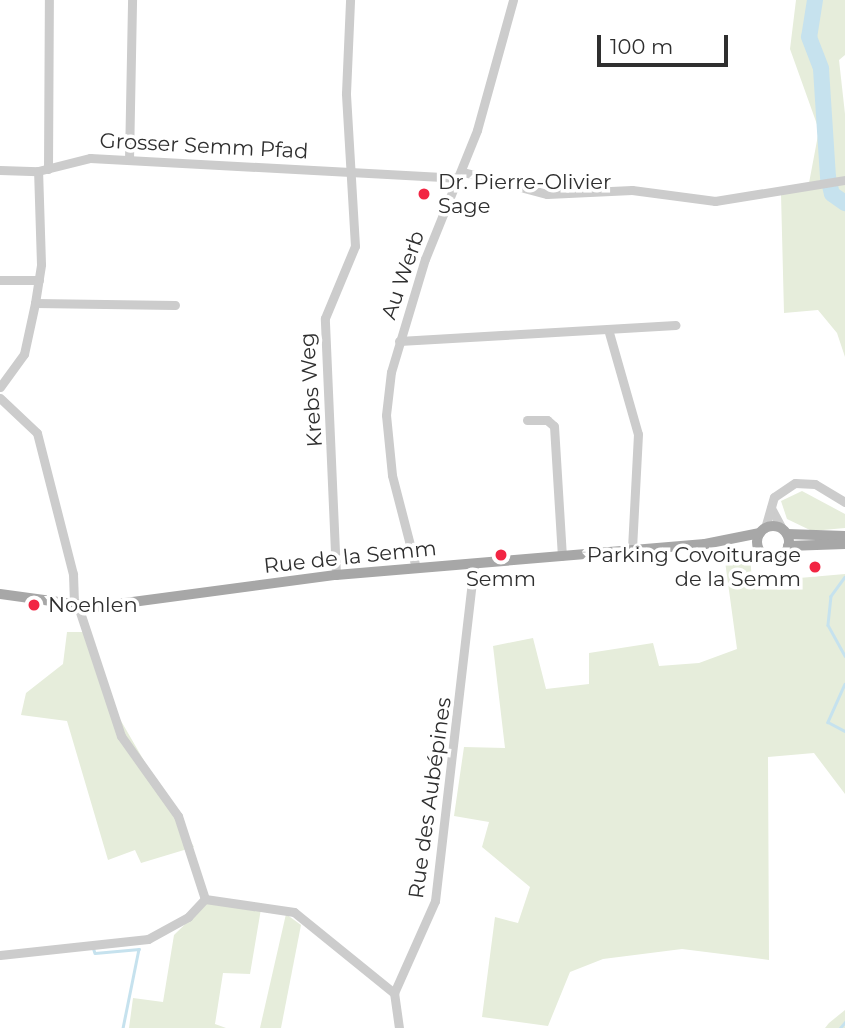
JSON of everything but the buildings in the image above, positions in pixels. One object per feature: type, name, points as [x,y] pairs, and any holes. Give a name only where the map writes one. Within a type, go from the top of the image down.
[{"type":"main road","name":"Rue de la Semm","points":[[0,594],[76,606],[336,575],[705,544],[758,548],[774,558],[786,536],[762,530],[705,544]]},
{"type":"main road","points":[[758,548],[762,530]]},
{"type":"main road","points":[[786,536],[845,536]]},
{"type":"main road","points":[[786,536],[845,544]]},
{"type":"street","points":[[0,387],[24,355],[39,280],[49,0]]},
{"type":"street","points":[[130,160],[132,0]]},
{"type":"street","name":"Krebs Weg","points":[[336,575],[324,318],[355,246],[346,93],[350,0]]},
{"type":"street","name":"Au Werb","points":[[416,568],[400,518],[386,415],[399,341],[461,175],[513,0]]},
{"type":"street","name":"Grosser Semm Pfad","points":[[0,170],[43,170],[90,158],[351,168],[461,175],[547,194],[632,191],[715,201],[842,181]]},
{"type":"street","points":[[0,280],[39,280]]},
{"type":"street","points":[[35,303],[175,305]]},
{"type":"street","points":[[399,341],[676,325]]},
{"type":"street","points":[[608,329],[638,434],[632,550]]},
{"type":"street","points":[[0,398],[37,433],[73,574],[76,606],[121,736],[178,816],[205,899]]},
{"type":"street","points":[[527,420],[554,426],[562,556]]},
{"type":"street","points":[[762,530],[775,497],[795,483],[815,484],[845,502]]},
{"type":"street","points":[[771,508],[786,536]]},
{"type":"street","name":"Rue des Aubépines","points":[[394,993],[435,904],[474,564]]},
{"type":"street","points":[[205,899],[294,912],[394,993],[399,1028]]},
{"type":"street","points":[[0,955],[148,939],[188,917],[205,899]]},
{"type":"green space","points":[[796,0],[845,0],[845,55],[839,60],[845,114],[845,357],[837,333],[818,310],[784,313],[781,194],[809,183],[819,130],[790,49]]},
{"type":"green space","points":[[802,491],[845,514],[845,528],[812,531],[787,519],[781,501]]},
{"type":"green space","points":[[750,553],[752,582],[845,574],[845,794],[814,753],[768,757],[769,960],[682,949],[603,959],[570,972],[548,1026],[482,1017],[495,917],[518,923],[530,887],[482,847],[489,822],[454,816],[464,747],[505,748],[493,646],[533,638],[546,689],[589,684],[589,653],[653,643],[659,666],[699,663],[737,649],[724,554]]},
{"type":"green space","points":[[67,632],[88,632],[117,714],[194,847],[141,863],[135,850],[108,860],[67,721],[21,715],[26,693],[63,664]]},
{"type":"green space","points":[[209,901],[262,903],[250,974],[223,973],[215,1024],[226,1028],[129,1028],[133,998],[163,1002],[174,935]]},
{"type":"green space","points":[[286,914],[301,925],[281,1028],[260,1028]]},
{"type":"green space","points":[[845,1010],[845,1028],[825,1028],[829,1023]]},
{"type":"waterway","points":[[815,0],[809,37],[821,69],[828,177],[832,194],[845,203]]},
{"type":"waterway","points":[[845,577],[831,596],[828,625],[845,656]]},
{"type":"waterway","points":[[845,684],[828,722],[845,731]]},
{"type":"waterway","points":[[93,947],[95,953],[139,949],[123,1028]]},
{"type":"waterway","points":[[840,1028],[845,1022]]},
{"type":"place","name":"Dr. Pierre-Olivier Sage","points":[[424,194]]},
{"type":"place","name":"Semm","points":[[501,555]]},
{"type":"place","name":"Parking Covoiturage de la Semm","points":[[815,567]]},
{"type":"place","name":"Noehlen","points":[[34,605]]}]
